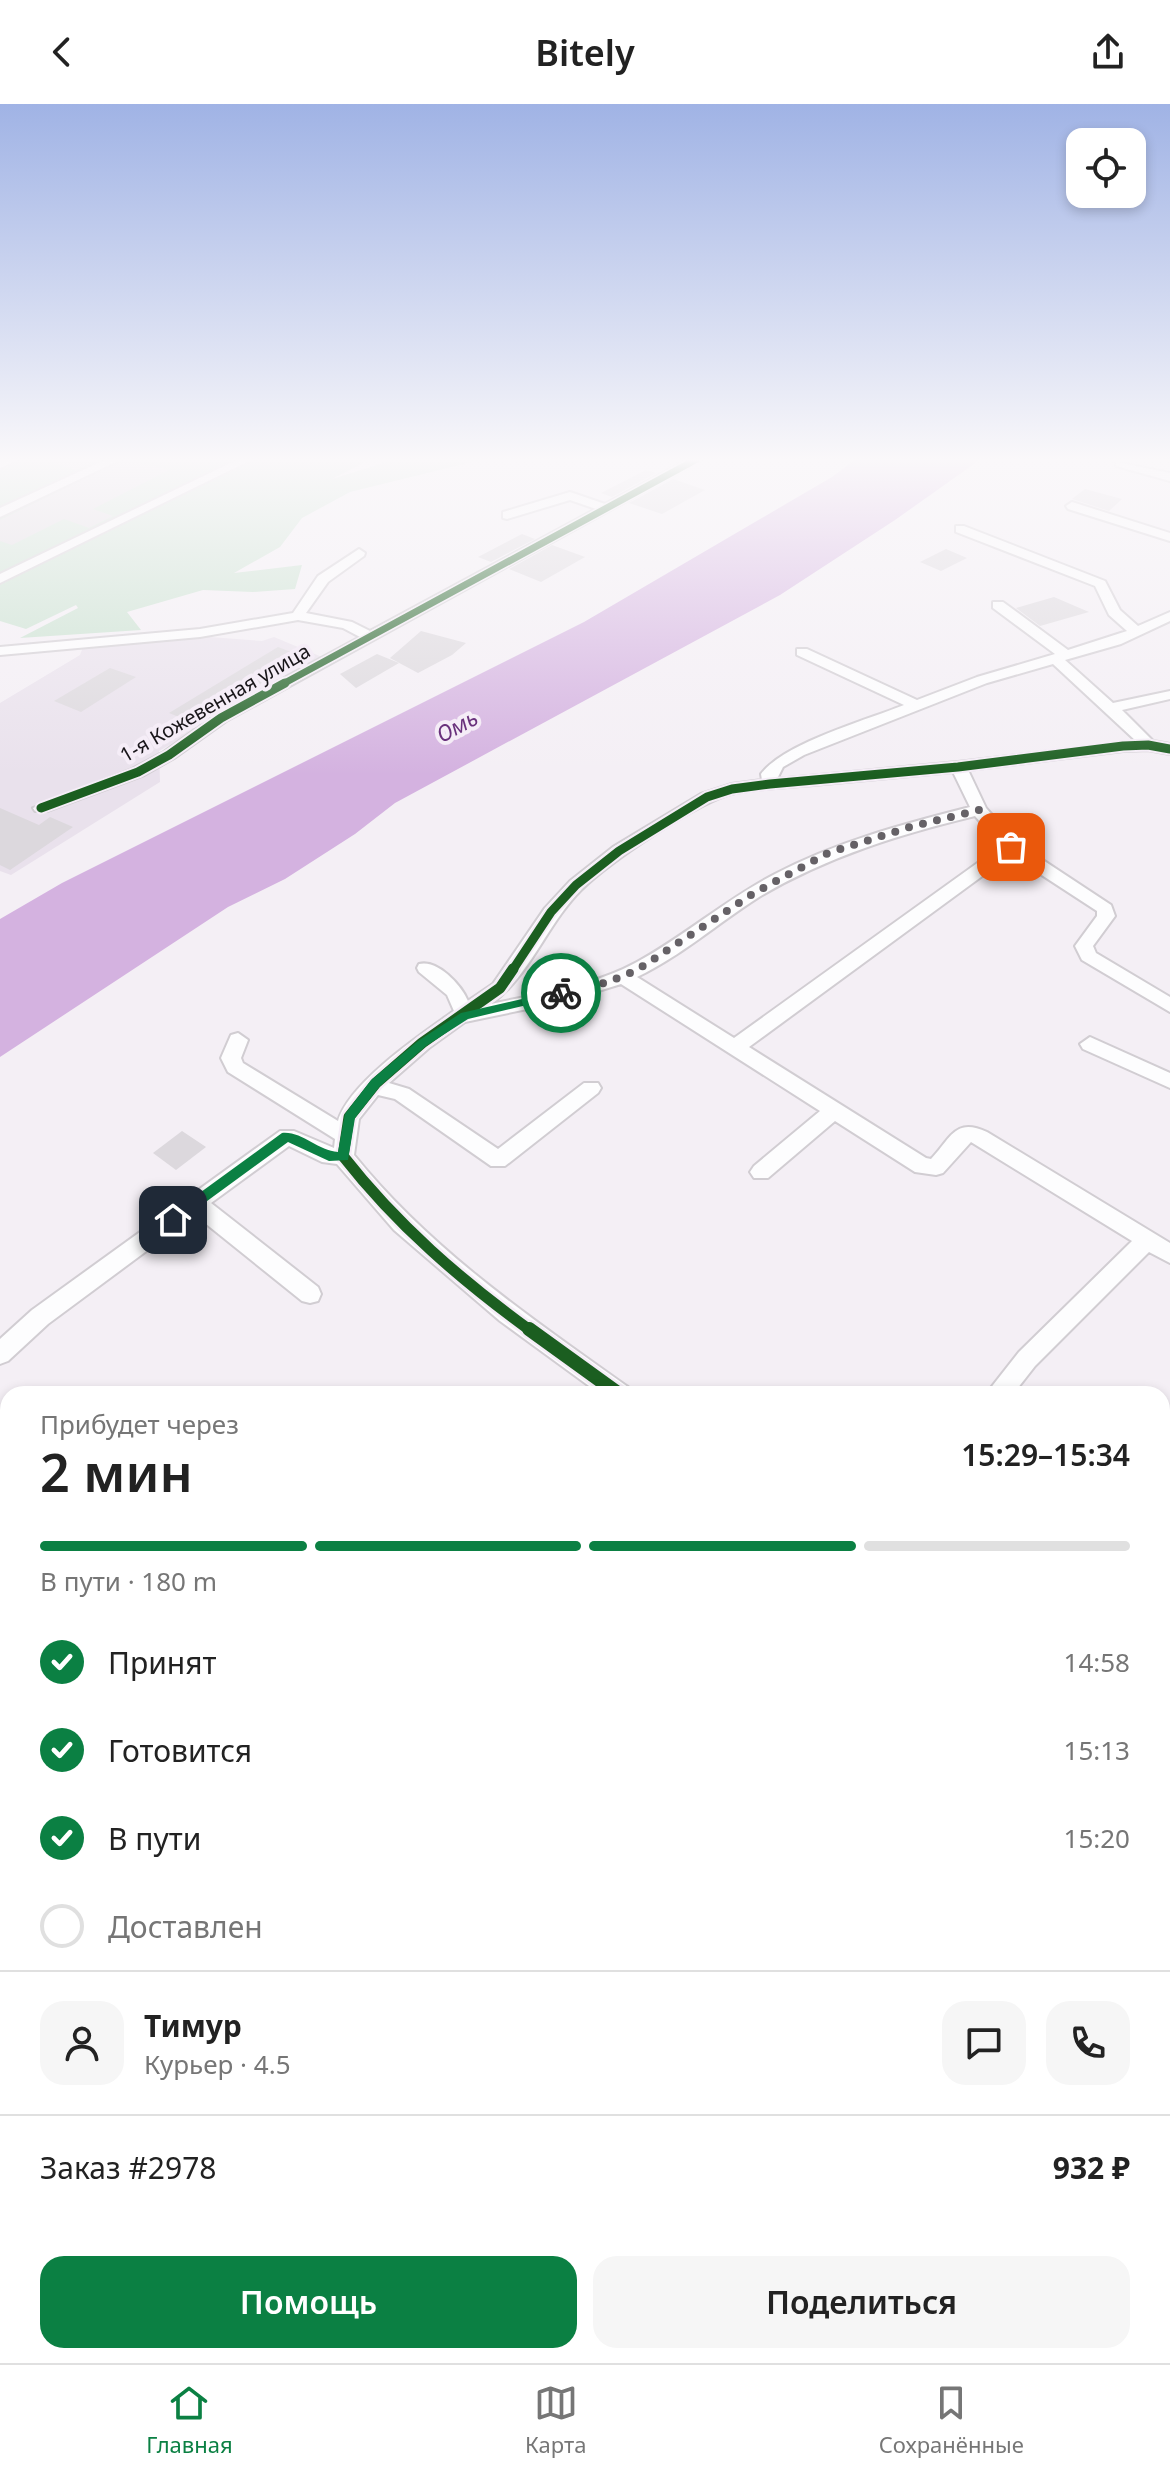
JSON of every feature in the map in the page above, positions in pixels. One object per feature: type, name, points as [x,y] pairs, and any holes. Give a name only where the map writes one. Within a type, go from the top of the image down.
[{"type":"street","points":[[0,579],[30,564]]},
{"type":"street","points":[[298,616],[310,591],[341,564]]},
{"type":"street","name":"1-я Кожевенная улица","points":[[41,808],[138,772],[221,718],[503,564]]},
{"type":"street","points":[[1050,564],[1100,584],[1109,608],[1118,619],[1138,632]]},
{"type":"street","points":[[998,605],[1062,658],[1069,675],[1112,708],[1148,745]]},
{"type":"street","points":[[0,651],[238,629],[298,616],[347,625],[371,637]]},
{"type":"street","points":[[770,784],[769,774],[777,764],[799,752],[982,680],[1062,658],[1138,632],[1170,616]]},
{"type":"street","points":[[802,652],[918,706]]},
{"type":"street","points":[[1112,708],[1170,695]]},
{"type":"street","points":[[345,1146],[349,1117],[373,1086],[422,1043],[465,1016],[500,988],[551,912],[576,885],[619,851],[707,797],[732,789],[770,784],[1148,745],[1170,749]]},
{"type":"street","points":[[958,767],[979,810],[1011,847],[1105,909],[1106,916],[1084,946],[1088,956],[1170,1006]]},
{"type":"street","points":[[465,1016],[623,977],[754,893],[828,853],[910,827],[979,810]]},
{"type":"street","points":[[736,1047],[1011,847]]},
{"type":"street","points":[[426,968],[455,992],[465,1016]]},
{"type":"street","points":[[623,977],[922,1166],[936,1167],[946,1159],[960,1138],[969,1132],[1170,1254]]},
{"type":"street","points":[[238,1040],[231,1058],[235,1067],[345,1146],[363,1184],[409,1231],[523,1326],[608,1386]]},
{"type":"street","points":[[1090,1044],[1170,1081]]},
{"type":"street","points":[[373,1086],[402,1094],[498,1160],[591,1088]]},
{"type":"street","points":[[761,1172],[834,1111]]},
{"type":"street","points":[[0,1354],[40,1317],[287,1136],[329,1156],[345,1146]]},
{"type":"street","points":[[195,1203],[310,1294]]},
{"type":"street","points":[[1005,1386],[1027,1359],[1147,1240]]},
{"type":"shaded area","points":[[210,637],[262,641],[274,637],[322,657],[159,751],[160,782],[11,875],[0,871],[0,703],[80,655],[83,647]]},
{"type":"green space","points":[[0,564],[249,564],[234,573],[302,565],[295,589],[253,592],[203,590],[127,612],[141,630],[20,638],[78,608],[76,605],[26,629],[0,621]]},
{"type":"water","name":"Омь","points":[[682,564],[827,564],[780,595],[395,803],[355,834],[285,879],[228,907],[0,1057],[0,919],[62,883],[584,622]]},
{"type":"building","points":[[517,564],[572,564],[541,582],[509,569]]},
{"type":"building","points":[[926,564],[954,564],[941,571]]},
{"type":"building","points":[[1054,597],[1089,612],[1040,626],[1016,608]]},
{"type":"building","points":[[421,631],[466,643],[452,655],[418,673],[390,658]]},
{"type":"building","points":[[278,647],[299,655],[277,669],[281,671],[196,724],[169,713]]},
{"type":"building","points":[[377,654],[399,663],[356,688],[340,674]]},
{"type":"building","points":[[110,668],[136,677],[81,712],[54,701]]},
{"type":"building","points":[[0,808],[39,825],[50,817],[73,827],[10,870],[0,865]]},
{"type":"building","points":[[182,1131],[206,1147],[176,1170],[153,1153]]},
{"type":"cycle path","points":[[41,808],[138,772],[169,755],[221,718],[503,564]]},
{"type":"cycle path","points":[[608,1386],[471,1286],[435,1255],[371,1191],[343,1156],[349,1117],[376,1083],[422,1043],[500,988],[551,912],[576,885],[619,851],[707,797],[732,789],[770,784],[958,767],[1123,746],[1148,745],[1170,749]]},
{"type":"way so far","points":[[561,993],[608,982],[637,970],[754,893],[828,853],[910,827],[979,810],[1011,847]]},
{"type":"route","points":[[173,1220],[287,1136],[329,1156],[343,1156],[349,1117],[376,1083],[422,1043],[465,1016],[561,993]]}]
